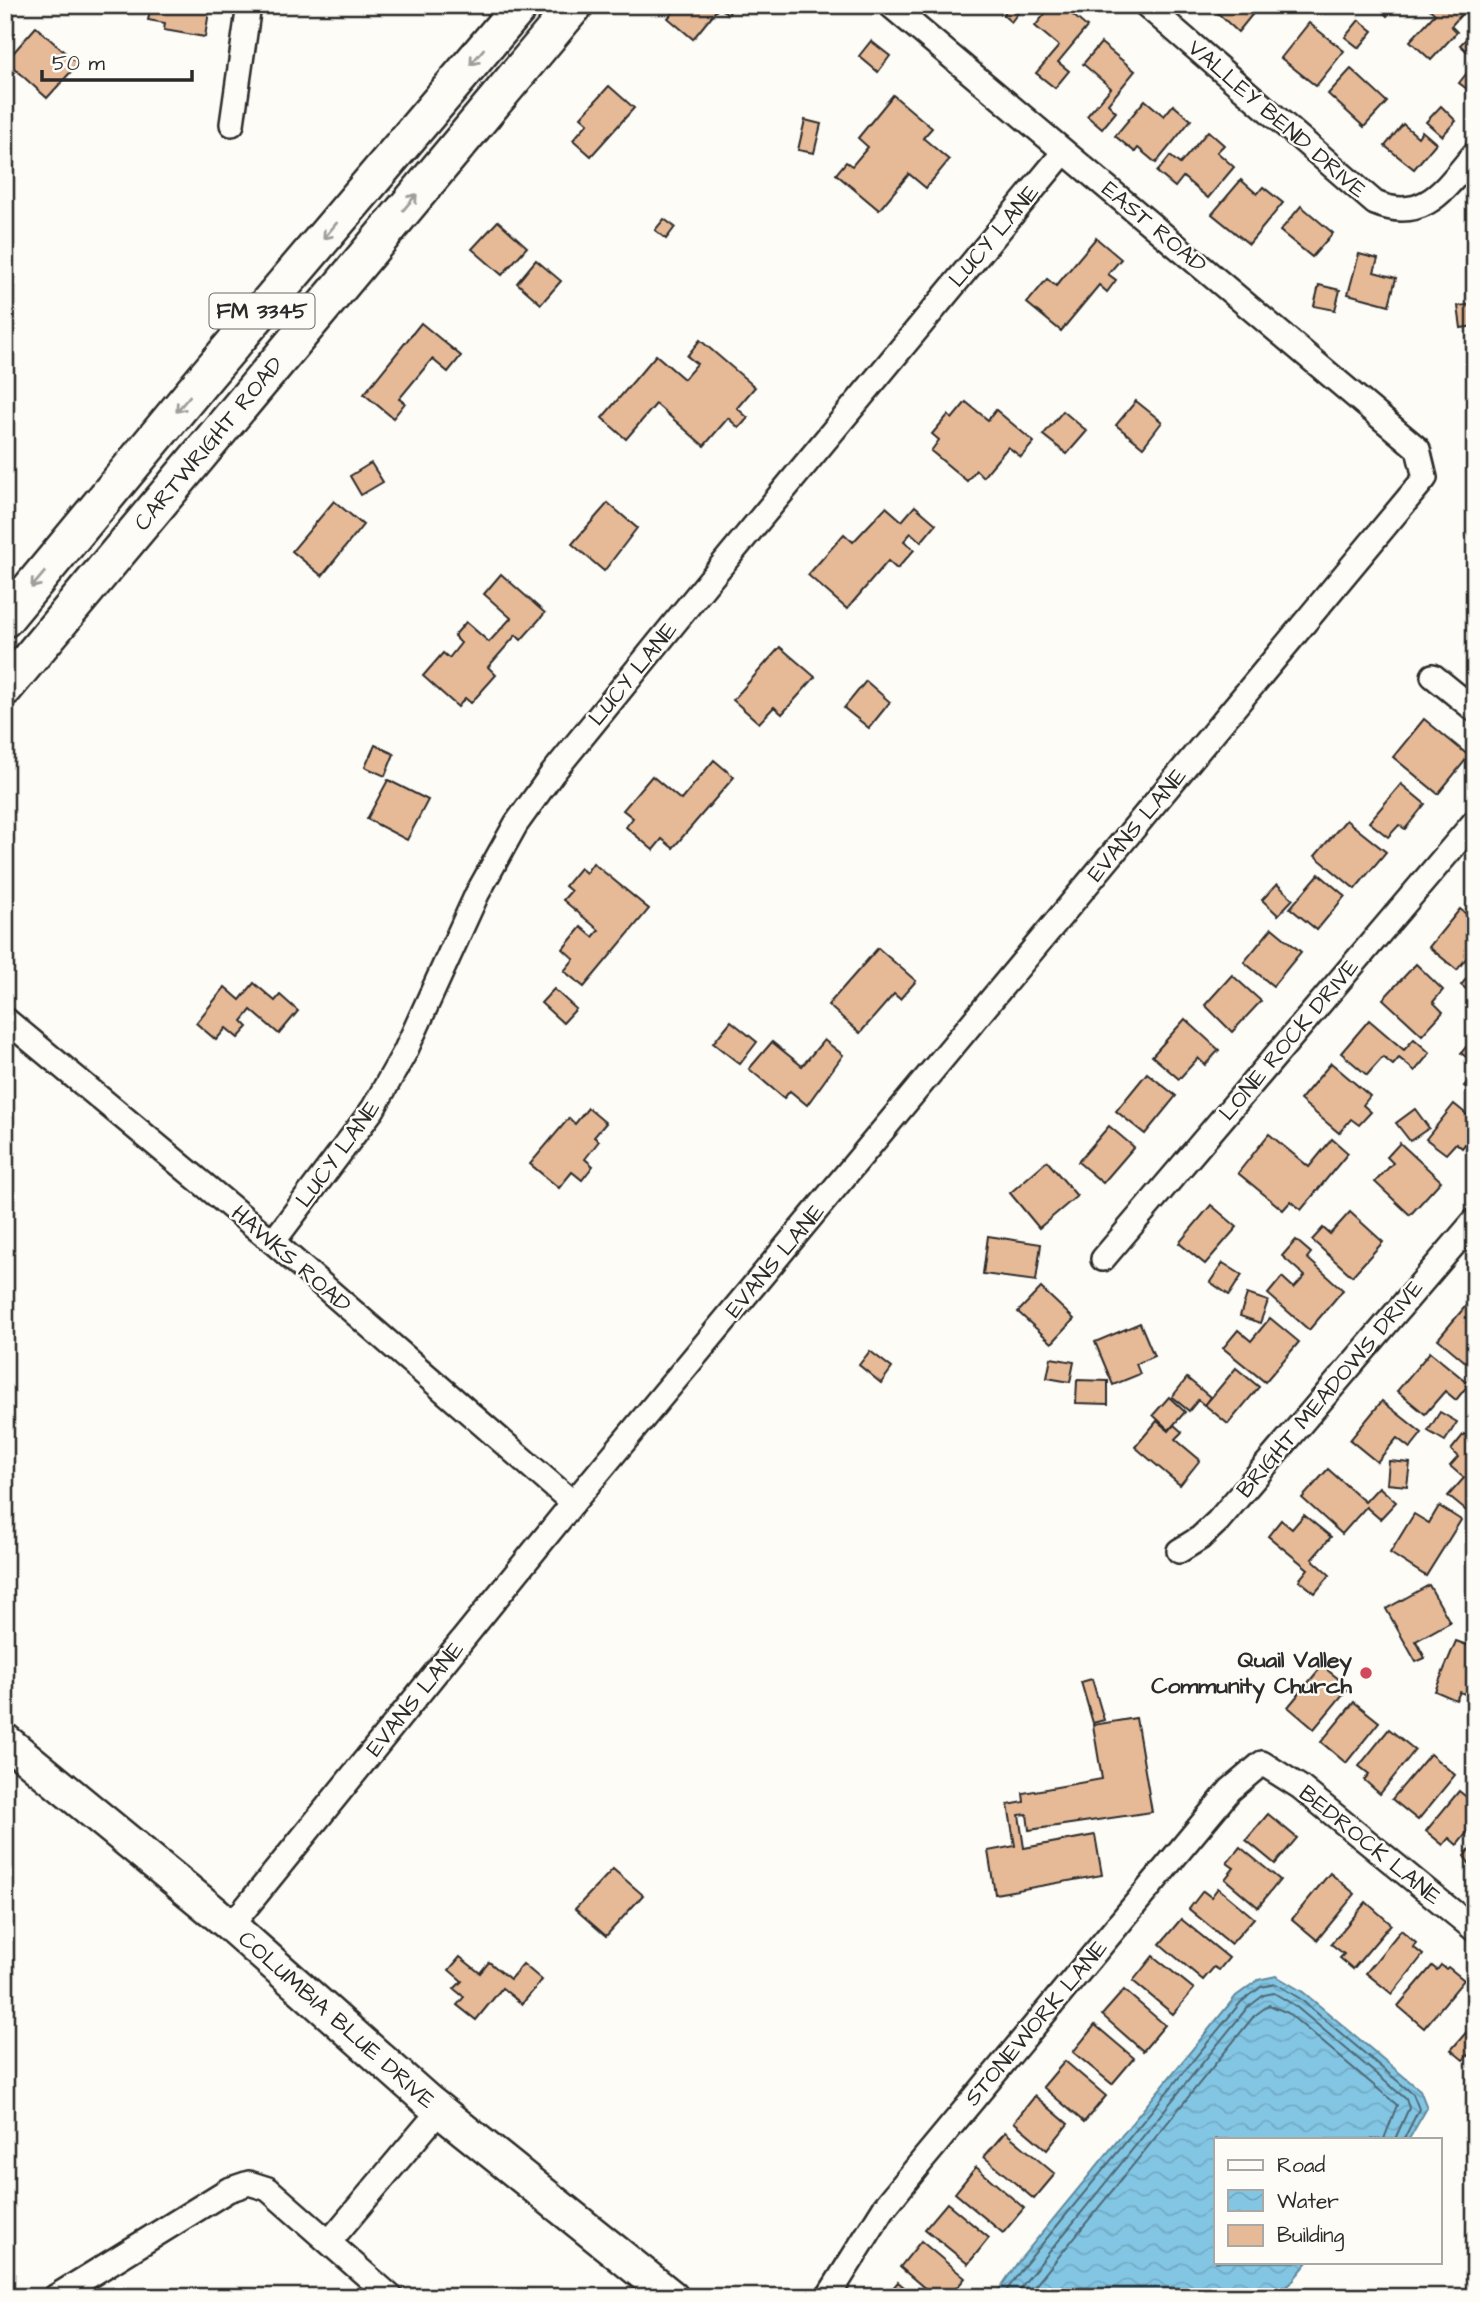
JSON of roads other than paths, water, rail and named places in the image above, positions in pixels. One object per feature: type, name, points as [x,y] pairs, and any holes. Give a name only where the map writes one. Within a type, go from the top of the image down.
[{"type":"main road","name":"CARTWRIGHT ROAD","points":[[5,619],[207,375],[521,5]]},
{"type":"main road","name":"CARTWRIGHT ROAD","points":[[5,688],[575,5]]},
{"type":"main road","points":[[207,375],[243,401]]},
{"type":"street","points":[[232,124],[249,5]]},
{"type":"street","name":"EAST ROAD","points":[[890,5],[1418,449]]},
{"type":"street","name":"VALLEY BEND DRIVE","points":[[1146,5],[1375,203],[1393,211],[1417,209],[1441,193],[1475,153]]},
{"type":"street","name":"LUCY LANE","points":[[273,1242],[373,1109],[417,1028],[477,894],[523,814],[706,583],[1064,152]]},
{"type":"street","name":"EVANS LANE","points":[[231,1926],[573,1503],[1425,478],[1418,449]]},
{"type":"street","points":[[1433,676],[1475,710]]},
{"type":"street","name":"LONE ROCK DRIVE","points":[[1102,1259],[1475,821]]},
{"type":"street","name":"HAWKS ROAD","points":[[5,1019],[273,1242],[573,1503]]},
{"type":"street","name":"BRIGHT MEADOWS DRIVE","points":[[1179,1551],[1200,1538],[1218,1521],[1475,1220]]},
{"type":"street","name":"COLUMBIA BLUE DRIVE","points":[[5,1740],[231,1926],[440,2110],[672,2297]]},
{"type":"street","name":"BEDROCK LANE","points":[[1262,1763],[1300,1787],[1475,1930]]},
{"type":"street","name":"STONEWORK LANE","points":[[828,2297],[884,2208],[922,2161],[1230,1790],[1262,1763]]},
{"type":"street","points":[[330,2241],[440,2110]]},
{"type":"street","points":[[55,2297],[228,2190],[249,2183],[268,2189],[391,2297]]},
{"type":"water","points":[[1276,1976],[1303,1992],[1420,2090],[1427,2108],[1410,2138],[1214,2138],[1214,2264],[1306,2264],[1279,2297],[994,2297],[1018,2262],[1236,1996],[1258,1980]]},
{"type":"place","name":"Quail Valley Community Church","points":[[1366,1673]]}]
